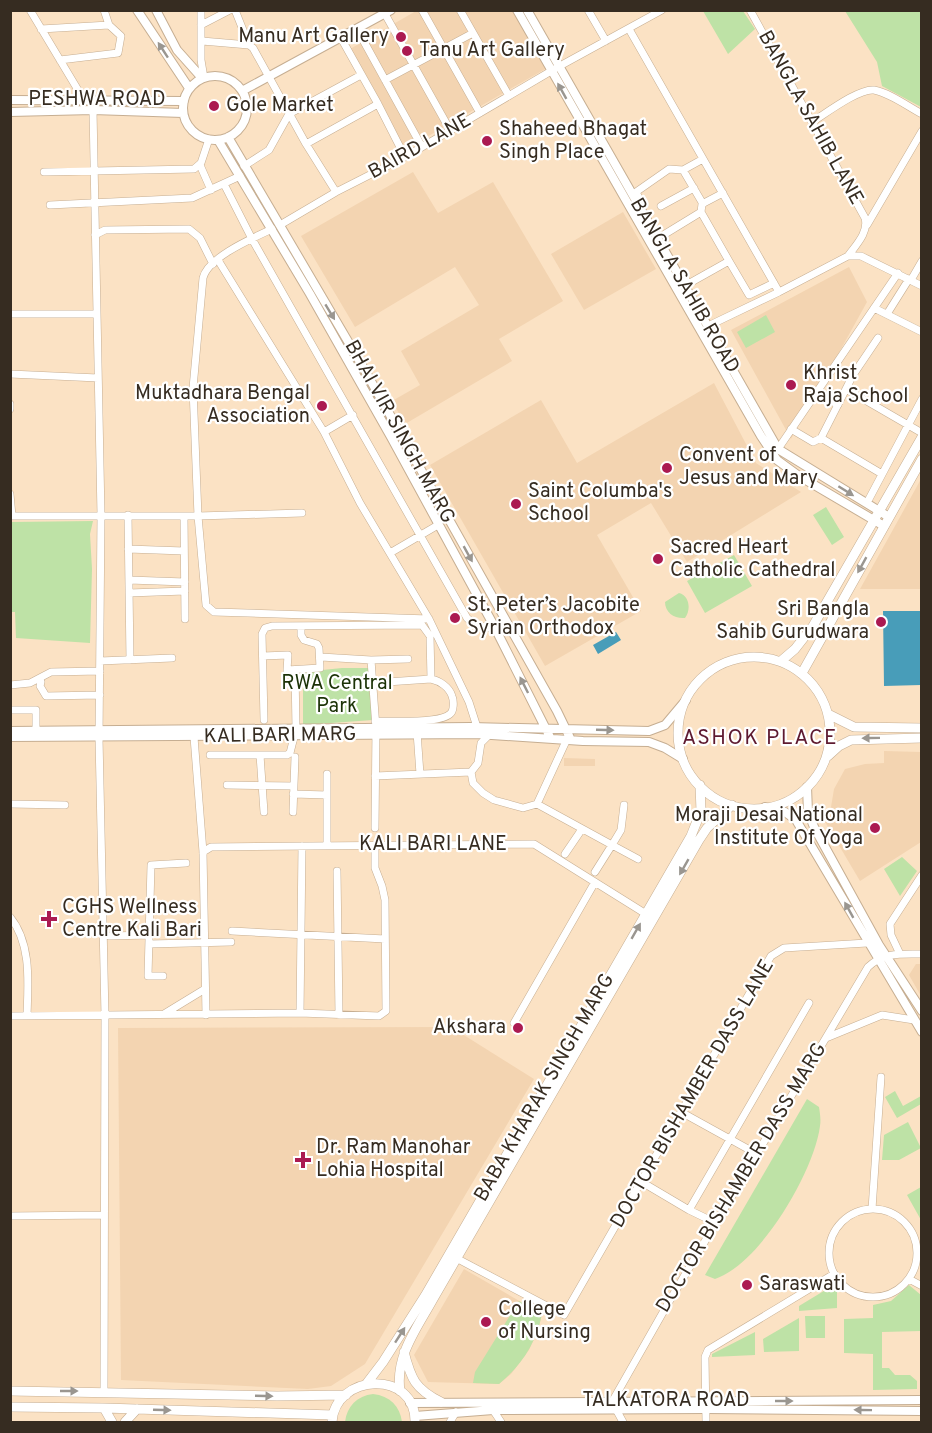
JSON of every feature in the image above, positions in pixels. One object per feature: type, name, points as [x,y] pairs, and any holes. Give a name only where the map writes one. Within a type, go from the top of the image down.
[{"type":"main road","points":[[781,662],[795,649],[813,626],[921,435]]},
{"type":"main road","points":[[802,673],[921,459]]},
{"type":"main road","points":[[759,657],[781,662],[802,673],[818,691],[828,714],[830,736],[826,757],[820,770],[807,787],[792,798],[765,807],[749,808],[732,805],[715,797],[690,773],[683,759],[679,733],[682,711],[686,700],[698,682],[711,670],[736,659],[759,657]]},
{"type":"main road","points":[[828,714],[854,727],[921,728]]},
{"type":"main road","points":[[826,757],[844,743],[855,739],[921,738]]},
{"type":"main road","name":"BABA KHARAK SINGH MARG","points":[[367,1383],[425,1296],[697,824],[701,811],[700,785]]},
{"type":"main road","name":"BABA KHARAK SINGH MARG","points":[[400,1391],[399,1369],[404,1352],[456,1258],[699,840],[707,828],[732,805]]},
{"type":"main road","points":[[404,1352],[415,1384],[426,1394],[441,1402]]},
{"type":"main road","points":[[10,1407],[137,1409],[332,1419],[337,1406],[346,1395],[367,1383],[378,1382],[400,1391],[410,1403],[415,1419]]},
{"type":"main road","points":[[10,1391],[346,1395]]},
{"type":"main road","points":[[104,1408],[112,1422]]},
{"type":"main road","points":[[125,1422],[137,1409]]},
{"type":"street","points":[[30,10],[84,100]]},
{"type":"street","points":[[60,60],[118,53],[121,36],[109,25],[104,10]]},
{"type":"street","points":[[156,10],[177,50],[203,78]]},
{"type":"street","points":[[201,10],[203,78]]},
{"type":"street","points":[[201,25],[230,10]]},
{"type":"street","points":[[235,10],[249,45],[256,52],[306,144],[336,192]]},
{"type":"street","points":[[422,10],[480,113]]},
{"type":"street","points":[[460,10],[509,96]]},
{"type":"street","name":"BANGLA SAHIB ROAD","points":[[517,10],[555,69],[708,326],[778,449],[879,512],[886,521]]},
{"type":"street","name":"BANGLA SAHIB ROAD","points":[[527,10],[555,69],[760,436],[777,460],[799,476],[874,520],[886,521]]},
{"type":"street","points":[[588,10],[606,41]]},
{"type":"street","name":"BAIRD LANE","points":[[215,262],[252,239],[405,157],[555,69],[662,10]]},
{"type":"street","points":[[135,11],[189,88]]},
{"type":"street","name":"BANGLA SAHIB LANE","points":[[752,11],[865,218],[867,225],[848,256]]},
{"type":"street","points":[[242,91],[388,12],[450,130]]},
{"type":"street","points":[[41,29],[109,25]]},
{"type":"street","points":[[357,29],[422,147]]},
{"type":"street","points":[[629,29],[779,292]]},
{"type":"street","points":[[384,80],[473,33]]},
{"type":"street","points":[[341,38],[405,157]]},
{"type":"street","points":[[202,41],[249,45]]},
{"type":"street","points":[[244,166],[268,150],[290,114],[362,75]]},
{"type":"street","points":[[44,172],[194,170],[218,139],[237,131],[247,112],[246,101],[236,83],[217,76],[203,78],[189,88],[184,101],[183,113],[192,130],[218,139]]},
{"type":"street","points":[[812,122],[860,93],[872,90],[921,114]]},
{"type":"street","name":"PESHWA ROAD","points":[[10,100],[184,101]]},
{"type":"street","points":[[306,144],[378,104]]},
{"type":"street","points":[[93,110],[101,515],[99,734],[105,1016],[104,1392]]},
{"type":"street","name":"PESHWA ROAD","points":[[10,112],[93,110],[183,113]]},
{"type":"street","points":[[867,225],[921,131]]},
{"type":"street","name":"BHAI VIR SINGH MARG","points":[[218,139],[244,166],[495,629],[548,733]]},
{"type":"street","name":"BHAI VIR SINGH MARG","points":[[218,139],[363,366],[567,729],[569,740]]},
{"type":"street","points":[[703,159],[683,170],[669,169],[636,192],[688,284],[729,261]]},
{"type":"street","points":[[200,165],[212,190]]},
{"type":"street","points":[[683,170],[703,204],[701,212],[749,296],[774,283]]},
{"type":"street","points":[[50,205],[192,198],[240,176]]},
{"type":"street","points":[[224,184],[252,239],[467,618],[475,625],[495,629]]},
{"type":"street","points":[[661,206],[694,188]]},
{"type":"street","points":[[703,204],[723,193]]},
{"type":"street","points":[[665,234],[701,212]]},
{"type":"street","points":[[95,235],[105,230],[189,229],[200,238],[324,432],[360,503],[429,619],[469,702],[477,728]]},
{"type":"street","points":[[708,326],[848,256],[861,256],[921,286]]},
{"type":"street","points":[[887,314],[921,261]]},
{"type":"street","points":[[215,262],[204,273],[203,278],[193,388],[198,516],[206,605],[214,612],[429,619]]},
{"type":"street","points":[[778,449],[898,273]]},
{"type":"street","points":[[874,308],[921,332]]},
{"type":"street","points":[[10,314],[97,314]]},
{"type":"street","points":[[791,429],[813,442],[821,438],[846,389],[878,338]]},
{"type":"street","points":[[10,374],[98,378]]},
{"type":"street","points":[[846,389],[921,435]]},
{"type":"street","points":[[817,392],[838,405]]},
{"type":"street","points":[[868,499],[921,399]]},
{"type":"street","points":[[10,404],[10,409]]},
{"type":"street","points":[[324,432],[353,416]]},
{"type":"street","points":[[821,438],[882,474]]},
{"type":"street","points":[[10,494],[11,516],[198,516],[302,513]]},
{"type":"street","points":[[128,515],[130,660]]},
{"type":"street","points":[[184,516],[185,619]]},
{"type":"street","points":[[390,554],[438,525]]},
{"type":"street","points":[[128,549],[184,551]]},
{"type":"street","points":[[129,580],[185,582]]},
{"type":"street","points":[[129,593],[185,591]]},
{"type":"street","points":[[264,720],[262,634],[265,628],[272,626],[422,625],[430,636],[431,679]]},
{"type":"street","points":[[263,656],[288,655],[287,670],[320,668],[321,657],[316,644],[304,640],[301,626]]},
{"type":"street","points":[[321,657],[371,660],[408,659]]},
{"type":"street","points":[[100,661],[172,658]]},
{"type":"street","points":[[371,660],[376,728],[375,828]]},
{"type":"street","points":[[210,754],[287,755],[292,751],[296,733],[295,670]]},
{"type":"street","points":[[10,685],[30,683],[51,672],[100,671]]},
{"type":"street","points":[[372,683],[431,679],[440,681],[452,696],[453,710],[449,715],[437,719],[376,728]]},
{"type":"street","points":[[41,682],[40,686],[46,696],[100,695]]},
{"type":"street","points":[[548,733],[567,729],[649,731],[665,725],[686,700]]},
{"type":"street","points":[[10,710],[36,710],[31,733]]},
{"type":"street","name":"KALI BARI MARG","points":[[10,731],[194,737],[376,728],[417,731],[548,733]]},
{"type":"street","name":"KALI BARI MARG","points":[[417,731],[477,728],[491,732]]},
{"type":"street","points":[[417,731],[420,774]]},
{"type":"street","points":[[491,732],[482,743],[478,763],[471,772],[473,783],[483,793],[494,800],[523,808],[537,804],[638,859]]},
{"type":"street","name":"KALI BARI MARG","points":[[10,737],[31,733]]},
{"type":"street","name":"KALI BARI MARG","points":[[99,734],[296,733]]},
{"type":"street","points":[[548,733],[569,740],[649,742],[683,759]]},
{"type":"street","points":[[194,737],[203,852],[206,1015]]},
{"type":"street","points":[[537,804],[569,740]]},
{"type":"street","points":[[260,755],[264,812]]},
{"type":"street","points":[[293,812],[295,757]]},
{"type":"street","points":[[375,776],[471,772]]},
{"type":"street","points":[[327,774],[327,846]]},
{"type":"street","points":[[226,785],[294,786]]},
{"type":"street","points":[[807,787],[808,812],[815,841],[867,943],[882,957],[921,1011]]},
{"type":"street","points":[[293,794],[327,795]]},
{"type":"street","points":[[10,804],[65,805]]},
{"type":"street","points":[[595,873],[621,830],[624,805]]},
{"type":"street","points":[[765,807],[779,810],[794,818],[815,841],[882,957],[921,1032]]},
{"type":"street","points":[[565,854],[582,829]]},
{"type":"street","name":"KALI BARI LANE","points":[[203,852],[211,847],[534,844],[646,914]]},
{"type":"street","points":[[10,1016],[300,1013],[379,1017],[386,1011],[385,900],[375,868],[375,845]]},
{"type":"street","points":[[300,1013],[302,846]]},
{"type":"street","points":[[163,976],[148,976],[151,865],[186,863]]},
{"type":"street","points":[[337,871],[339,1015]]},
{"type":"street","points":[[900,954],[891,935],[890,924],[921,875]]},
{"type":"street","points":[[514,1023],[595,882]]},
{"type":"street","points":[[10,918],[19,928],[24,946],[28,990],[27,1016]]},
{"type":"street","points":[[232,931],[385,939]]},
{"type":"street","points":[[109,936],[149,935]]},
{"type":"street","points":[[149,944],[231,942]]},
{"type":"street","name":"DOCTOR BISHAMBER DASS LANE","points":[[456,1258],[564,1316],[771,956],[784,948],[867,943]]},
{"type":"street","points":[[882,957],[921,954]]},
{"type":"street","name":"DOCTOR BISHAMBER DASS MARG","points":[[614,1406],[716,1223],[868,967],[882,957]]},
{"type":"street","points":[[162,1015],[205,989]]},
{"type":"street","points":[[689,1210],[809,1003]]},
{"type":"street","points":[[826,1038],[882,1015],[914,1020]]},
{"type":"street","points":[[872,1209],[881,1077]]},
{"type":"street","points":[[681,1112],[757,1154]]},
{"type":"street","points":[[640,1181],[716,1223]]},
{"type":"street","points":[[872,1209],[894,1214],[914,1235],[918,1258],[909,1279],[898,1290],[886,1296],[870,1298],[860,1296],[846,1289],[834,1274],[829,1255],[831,1240],[835,1230],[850,1215],[872,1209]]},
{"type":"street","points":[[10,1216],[104,1215]]},
{"type":"street","points":[[706,1422],[705,1357],[708,1350],[834,1274]]},
{"type":"street","points":[[909,1279],[921,1286]]},
{"type":"street","name":"TALKATORA ROAD","points":[[415,1419],[456,1412],[493,1410],[921,1400]]},
{"type":"street","name":"TALKATORA ROAD","points":[[410,1403],[614,1406]]},
{"type":"street","name":"TALKATORA ROAD","points":[[706,1405],[921,1411]]},
{"type":"street","points":[[614,1406],[623,1422]]},
{"type":"street","points":[[493,1410],[501,1422]]},
{"type":"street","points":[[450,1422],[456,1412]]},
{"type":"shaded area","points":[[416,11],[514,11],[547,68],[404,150],[350,49]]},
{"type":"shaded area","points":[[413,172],[438,213],[493,182],[563,301],[499,339],[512,361],[405,424],[392,401],[420,385],[401,351],[479,305],[455,267],[355,327],[301,236]]},
{"type":"shaded area","points":[[623,212],[656,269],[584,310],[551,254]]},
{"type":"shaded area","name":"Khrist Raja School","points":[[849,267],[867,302],[791,439],[731,330]]},
{"type":"shaded area","points":[[714,383],[756,463],[801,492],[687,562],[651,503],[597,535],[641,611],[545,666],[430,465],[541,400],[577,463]]},
{"type":"shaded area","points":[[921,479],[921,589],[860,589],[890,535]]},
{"type":"shaded area","name":"Moraji Desai National Institute Of Yoga","points":[[884,751],[921,752],[921,842],[860,881],[821,815],[831,807],[834,789],[845,769],[865,764],[884,763]]},
{"type":"shaded area","points":[[564,758],[595,759],[595,766],[564,766]]},
{"type":"shaded area","points":[[916,964],[921,964],[921,996],[909,975]]},
{"type":"shaded area","name":"Dr. Ram Manohar Lohia Hospital","points":[[451,1027],[534,1079],[365,1364],[331,1386],[308,1389],[121,1380],[118,1028]]},
{"type":"shaded area","name":"College of Nursing","points":[[464,1269],[542,1314],[538,1331],[529,1350],[511,1374],[499,1384],[428,1382],[414,1355]]},
{"type":"green space","points":[[703,11],[743,11],[755,29],[728,54]]},
{"type":"green space","points":[[845,11],[921,11],[921,107],[882,86],[877,62]]},
{"type":"green space","points":[[766,315],[775,332],[746,348],[737,332]]},
{"type":"green space","points":[[826,507],[844,537],[832,545],[813,515]]},
{"type":"green space","points":[[93,521],[90,534],[92,569],[90,643],[16,638],[15,612],[10,612],[11,522]]},
{"type":"green space","points":[[734,555],[752,586],[705,613],[687,581]]},
{"type":"green space","points":[[679,593],[685,597],[688,604],[685,618],[671,614],[665,606],[665,602]]},
{"type":"green space","name":"RWA Central Park","points":[[373,668],[373,720],[303,725],[303,672]]},
{"type":"green space","points":[[902,857],[917,871],[900,896],[884,869]]},
{"type":"green space","points":[[895,1091],[903,1106],[921,1096],[921,1104],[897,1118],[885,1097]]},
{"type":"green space","points":[[807,1099],[819,1107],[820,1124],[816,1145],[796,1191],[782,1214],[750,1255],[732,1270],[715,1279],[705,1275]]},
{"type":"green space","points":[[908,1122],[921,1148],[899,1160],[882,1160],[884,1135]]},
{"type":"green space","points":[[922,1188],[921,1220],[907,1195]]},
{"type":"green space","points":[[909,1285],[921,1295],[921,1331],[882,1332],[882,1368],[889,1368],[895,1375],[910,1375],[917,1381],[917,1389],[873,1390],[873,1354],[844,1353],[844,1319],[873,1318],[873,1305],[891,1301]]},
{"type":"green space","points":[[832,1286],[837,1292],[837,1308],[799,1311],[799,1306]]},
{"type":"green space","points":[[519,1301],[542,1314],[527,1353],[515,1369],[499,1384],[473,1383],[475,1372]]},
{"type":"green space","points":[[805,1316],[825,1316],[825,1338],[806,1338]]},
{"type":"green space","points":[[799,1318],[799,1351],[764,1352],[763,1339]]},
{"type":"green space","points":[[755,1332],[755,1355],[712,1357],[712,1354]]},
{"type":"green space","points":[[373,1394],[393,1403],[399,1411],[402,1422],[345,1422],[348,1411],[354,1403],[362,1397]]},
{"type":"water","points":[[883,611],[921,611],[921,685],[884,686]]},
{"type":"water","points":[[616,632],[621,640],[598,654],[593,645]]},
{"type":"place","name":"Manu Art Gallery","points":[[401,37]]},
{"type":"place","name":"Tanu Art Gallery","points":[[407,51]]},
{"type":"place","name":"Gole Market","points":[[214,106]]},
{"type":"place","name":"Shaheed Bhagat Singh Place","points":[[487,141]]},
{"type":"place","name":"Khrist Raja School","points":[[791,385]]},
{"type":"place","name":"Muktadhara Bengal Association","points":[[322,406]]},
{"type":"place","name":"Convent of Jesus and Mary","points":[[667,468]]},
{"type":"place","name":"Saint Columba's School","points":[[516,504]]},
{"type":"place","name":"Sacred Heart Catholic Cathedral","points":[[658,559]]},
{"type":"place","name":"St. Peter’s Jacobite Syrian Orthodox","points":[[455,618]]},
{"type":"place","name":"Sri Bangla Sahib Gurudwara","points":[[881,622]]},
{"type":"place","name":"Moraji Desai National Institute Of Yoga","points":[[875,828]]},
{"type":"place","name":"CGHS Wellness Centre Kali Bari","points":[[49,919]]},
{"type":"place","name":"Akshara","points":[[518,1028]]},
{"type":"place","name":"Dr. Ram Manohar Lohia Hospital","points":[[303,1160]]},
{"type":"place","name":"Saraswati","points":[[747,1285]]},
{"type":"place","name":"College of Nursing","points":[[486,1322]]},
{"type":"district","name":"ASHOK PLACE","points":[[760,738]]}]
